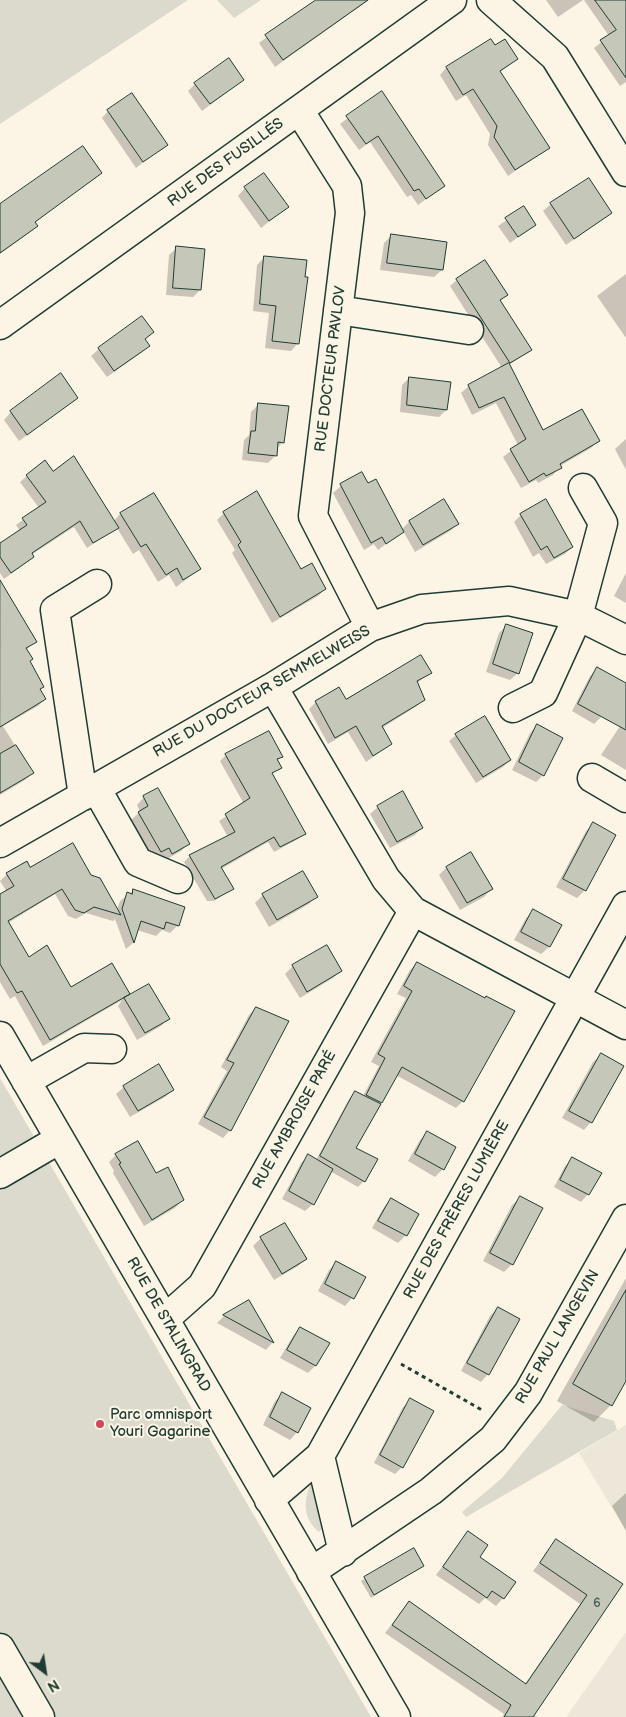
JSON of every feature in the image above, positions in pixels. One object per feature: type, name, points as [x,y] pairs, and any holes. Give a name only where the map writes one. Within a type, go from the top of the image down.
[{"type":"street","name":"RUE DES FUSILLÉS","points":[[0,325],[452,0]]},
{"type":"street","points":[[491,0],[555,57],[620,164]]},
{"type":"street","name":"RUE DOCTEUR PAVLOV","points":[[299,110],[347,186],[350,213],[313,516],[370,627]]},
{"type":"street","points":[[338,310],[469,330]]},
{"type":"street","points":[[513,708],[543,693],[578,616],[604,523],[583,488]]},
{"type":"street","points":[[97,584],[55,610],[89,792],[138,862],[178,879]]},
{"type":"street","name":"RUE DU DOCTEUR SEMMELWEISS","points":[[0,843],[273,687],[370,627],[422,609],[509,601],[578,616],[626,640]]},
{"type":"street","points":[[273,687],[386,879],[412,911],[626,1025]]},
{"type":"street","points":[[592,778],[626,798]]},
{"type":"street","name":"RUE DES FRÈRES LUMIÈRE","points":[[270,1500],[320,1456],[626,906]]},
{"type":"street","name":"RUE AMBROISE PARÉ","points":[[165,1319],[202,1286],[412,911]]},
{"type":"street","name":"RUE DE STALINGRAD","points":[[0,1036],[396,1717]]},
{"type":"street","points":[[26,1081],[84,1048],[112,1050]]},
{"type":"street","points":[[0,1174],[60,1139]]},
{"type":"street","name":"RUE PAUL LANGEVIN","points":[[311,1572],[431,1491],[493,1439],[528,1393],[626,1219]]},
{"type":"street","points":[[320,1456],[343,1552]]},
{"type":"street","points":[[0,1648],[40,1717]]},
{"type":"path","points":[[378,1351],[480,1410],[512,1414]]},
{"type":"shaded area","points":[[0,0],[188,0],[0,124]]},
{"type":"shaded area","points":[[217,0],[261,0],[234,18]]},
{"type":"shaded area","name":"Parc omnisport Youri Gagarine","points":[[0,1078],[371,1717],[0,1717]]},
{"type":"shaded area","points":[[562,1405],[614,1421],[617,1430],[466,1517],[462,1512],[502,1478]]},
{"type":"shaded area","points":[[626,1425],[626,1531],[579,1453]]},
{"type":"shaded area","points":[[310,1484],[313,1484],[322,1529],[319,1532],[310,1521],[306,1510],[306,1497]]},
{"type":"shaded area","points":[[626,1632],[626,1717],[566,1717]]},
{"type":"building","points":[[316,0],[368,0],[283,60],[265,35]]},
{"type":"building","points":[[595,0],[626,0],[626,78],[600,40],[616,30]]},
{"type":"building","points":[[491,39],[495,45],[505,39],[518,59],[500,71],[550,148],[515,170],[494,137],[497,126],[473,89],[463,95],[446,67]]},
{"type":"building","points":[[229,58],[244,80],[210,104],[194,83]]},
{"type":"building","points":[[382,91],[445,186],[426,199],[419,189],[414,191],[378,136],[366,144],[346,116]]},
{"type":"building","points":[[132,93],[168,145],[143,162],[107,110]]},
{"type":"building","points":[[83,146],[102,173],[35,222],[38,226],[0,253],[0,204]]},
{"type":"building","points":[[264,173],[289,207],[269,221],[244,187]]},
{"type":"building","points":[[589,178],[612,213],[574,239],[550,203]]},
{"type":"building","points":[[524,206],[536,225],[518,237],[505,218]]},
{"type":"building","points":[[391,234],[447,242],[443,270],[387,263]]},
{"type":"building","points":[[176,246],[205,249],[201,290],[173,288]]},
{"type":"building","points":[[264,256],[307,260],[305,277],[308,277],[299,344],[272,341],[276,306],[260,304]]},
{"type":"building","points":[[485,260],[508,295],[500,300],[532,350],[510,363],[456,279]]},
{"type":"building","points":[[142,316],[154,332],[145,339],[150,346],[114,371],[98,348]]},
{"type":"building","points":[[509,363],[543,430],[582,409],[600,441],[560,464],[562,468],[546,476],[544,473],[529,482],[510,449],[526,439],[504,397],[479,408],[468,385]]},
{"type":"building","points":[[61,373],[78,398],[27,435],[10,411]]},
{"type":"building","points":[[409,377],[451,382],[447,410],[407,405]]},
{"type":"building","points":[[258,403],[289,406],[284,443],[278,442],[277,456],[248,453],[251,431],[255,431]]},
{"type":"building","points":[[74,456],[119,528],[93,543],[80,521],[32,553],[34,557],[11,573],[0,557],[0,543],[27,525],[22,518],[46,502],[26,475],[45,460],[53,471]]},
{"type":"building","points":[[362,472],[368,483],[376,479],[404,532],[386,544],[382,537],[371,543],[340,484]]},
{"type":"building","points":[[257,491],[301,569],[312,563],[326,589],[280,617],[238,545],[241,542],[223,512]]},
{"type":"building","points":[[154,493],[201,569],[183,580],[177,568],[166,575],[146,544],[141,547],[120,513]]},
{"type":"building","points":[[444,499],[459,524],[423,545],[409,521]]},
{"type":"building","points":[[546,499],[573,547],[554,558],[547,546],[541,550],[520,514]]},
{"type":"building","points":[[0,580],[37,642],[26,648],[33,659],[30,661],[44,687],[40,689],[46,699],[0,727]]},
{"type":"building","points":[[506,624],[533,633],[519,674],[493,664]]},
{"type":"building","points":[[421,655],[432,673],[417,681],[425,700],[382,726],[392,744],[373,756],[356,726],[335,738],[315,701],[339,687],[346,699]]},
{"type":"building","points":[[597,667],[626,683],[626,730],[578,704]]},
{"type":"building","points":[[485,716],[511,760],[483,777],[455,734]]},
{"type":"building","points":[[537,724],[563,738],[544,776],[519,762]]},
{"type":"building","points":[[269,731],[283,757],[277,759],[282,768],[272,773],[306,834],[280,847],[274,837],[221,867],[234,889],[215,899],[189,855],[235,832],[225,814],[250,798],[225,754]]},
{"type":"building","points":[[16,745],[34,773],[0,793],[0,754]]},
{"type":"building","points":[[158,788],[190,844],[172,854],[169,848],[161,852],[138,812],[148,806],[143,796]]},
{"type":"building","points":[[403,791],[423,828],[397,842],[377,806]]},
{"type":"building","points":[[593,822],[616,835],[586,891],[563,879]]},
{"type":"building","points":[[73,843],[91,875],[100,878],[121,915],[94,907],[84,913],[75,910],[62,889],[8,921],[29,957],[47,945],[71,987],[112,963],[130,994],[50,1040],[22,991],[17,993],[0,964],[0,894],[14,886],[6,873],[27,861],[30,867]]},
{"type":"building","points":[[471,852],[493,889],[467,903],[446,867]]},
{"type":"building","points":[[303,871],[318,897],[277,920],[262,894]]},
{"type":"building","points":[[133,889],[185,907],[179,926],[166,922],[164,929],[141,921],[134,943],[122,909],[127,892],[132,894]]},
{"type":"building","points":[[533,909],[562,925],[550,947],[521,932]]},
{"type":"building","points":[[327,945],[342,971],[307,992],[292,965]]},
{"type":"building","points":[[417,962],[485,998],[486,996],[515,1011],[464,1102],[402,1067],[382,1103],[366,1095],[385,1058],[378,1054],[412,991],[404,986]]},
{"type":"building","points":[[149,984],[170,1019],[145,1033],[124,998]]},
{"type":"building","points":[[256,1007],[289,1021],[231,1131],[204,1117],[234,1063],[227,1060]]},
{"type":"building","points":[[601,1053],[624,1066],[592,1123],[569,1111]]},
{"type":"building","points":[[159,1064],[174,1090],[138,1111],[123,1086]]},
{"type":"building","points":[[355,1091],[381,1104],[356,1148],[378,1159],[365,1182],[320,1156]]},
{"type":"building","points":[[427,1131],[456,1147],[444,1170],[415,1154]]},
{"type":"building","points":[[138,1141],[156,1173],[168,1167],[184,1200],[152,1220],[115,1154]]},
{"type":"building","points":[[308,1154],[333,1169],[314,1205],[289,1191]]},
{"type":"building","points":[[572,1157],[602,1173],[589,1195],[560,1180]]},
{"type":"building","points":[[520,1196],[543,1208],[513,1265],[490,1253]]},
{"type":"building","points":[[391,1198],[419,1214],[407,1236],[378,1221]]},
{"type":"building","points":[[285,1223],[307,1259],[282,1274],[260,1237]]},
{"type":"building","points":[[336,1261],[366,1277],[354,1299],[325,1284]]},
{"type":"building","points":[[626,1290],[626,1381],[612,1406],[573,1384]]},
{"type":"building","points":[[249,1300],[274,1343],[223,1315]]},
{"type":"building","points":[[498,1307],[520,1319],[489,1375],[467,1363]]},
{"type":"building","points":[[300,1327],[330,1343],[316,1366],[287,1350]]},
{"type":"building","points":[[282,1392],[311,1408],[298,1433],[270,1417]]},
{"type":"building","points":[[410,1398],[434,1411],[403,1468],[380,1455]]},
{"type":"building","points":[[468,1531],[488,1545],[480,1557],[516,1582],[504,1599],[492,1591],[487,1598],[443,1567]]},
{"type":"building","points":[[556,1539],[623,1584],[533,1717],[504,1717],[511,1705],[392,1625],[409,1601],[526,1684],[587,1595],[540,1563]]},
{"type":"building","points":[[414,1548],[424,1566],[374,1595],[364,1577]]},
{"type":"place","name":"Parc omnisport Youri Gagarine","points":[[100,1424]]}]
